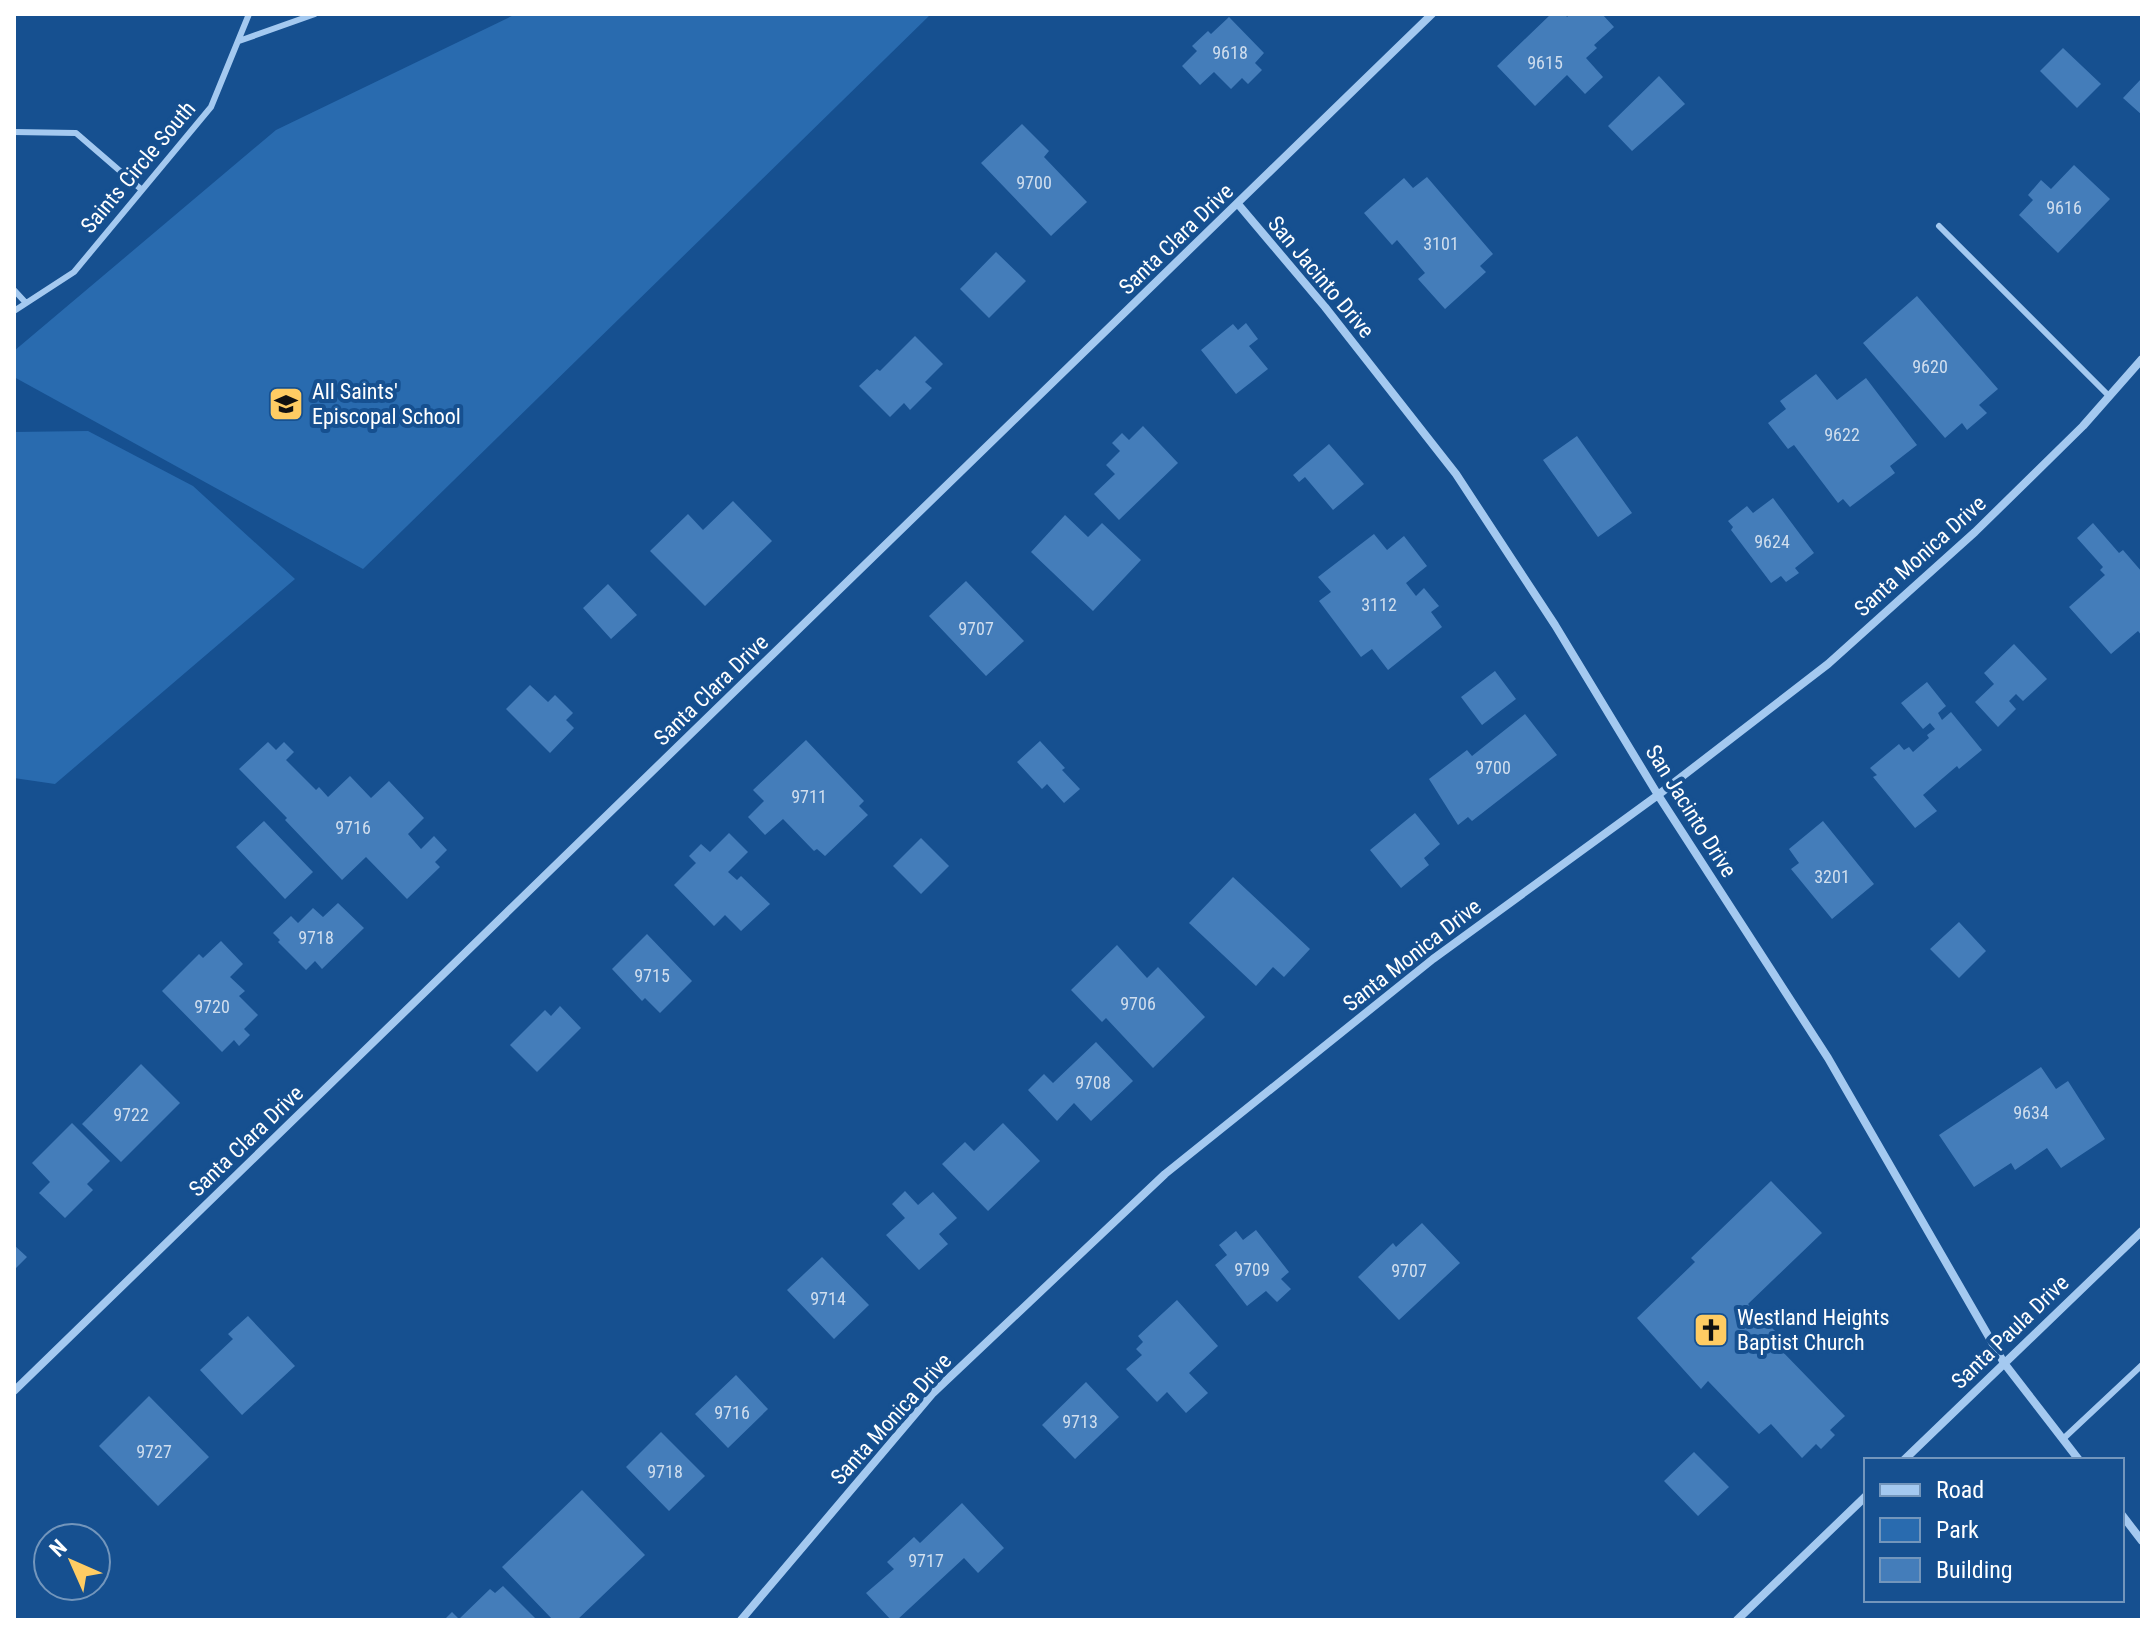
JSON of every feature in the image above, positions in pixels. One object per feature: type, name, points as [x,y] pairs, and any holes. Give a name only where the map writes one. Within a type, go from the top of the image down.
[{"type":"street","name":"Santa Clara Drive","points":[[14,1391],[1432,14]]},
{"type":"street","name":"San Jacinto Drive","points":[[1238,204],[1325,307],[1456,474],[1828,1058],[2004,1363],[2077,1458]]},
{"type":"street","name":"Santa Monica Drive","points":[[741,1620],[933,1393],[1165,1174],[1433,959],[1658,795],[1828,664],[1975,532],[2083,426],[2142,359]]},
{"type":"street","name":"Santa Paula Drive","points":[[1906,1458],[2142,1231]]},
{"type":"street","points":[[1737,1620],[1864,1498]]},
{"type":"street","points":[[2124,1518],[2142,1541]]},
{"type":"lane","name":"Saints Circle South","points":[[14,311],[74,272],[211,107],[249,14]]},
{"type":"lane","points":[[238,41],[315,14]]},
{"type":"lane","points":[[14,132],[76,133],[142,190]]},
{"type":"lane","points":[[1939,226],[2109,396]]},
{"type":"lane","points":[[14,290],[26,303]]},
{"type":"lane","points":[[2063,1439],[2142,1365]]},
{"type":"green space","points":[[516,14],[931,14],[363,569],[14,377],[14,351],[276,130]]},
{"type":"green space","points":[[88,431],[193,486],[295,579],[55,784],[14,778],[14,432]]},
{"type":"building","points":[[1551,14],[1565,14],[1567,17],[1570,14],[1602,14],[1614,27],[1594,45],[1597,48],[1586,58],[1603,77],[1585,94],[1567,75],[1535,106],[1497,66]]},
{"type":"building","points":[[1229,17],[1264,53],[1255,63],[1262,70],[1248,84],[1242,78],[1231,89],[1214,72],[1200,85],[1182,66],[1197,51],[1192,46]]},
{"type":"building","points":[[2063,48],[2101,84],[2077,108],[2040,71]]},
{"type":"building","points":[[1659,76],[1685,104],[1632,151],[1608,126]]},
{"type":"building","points":[[2142,78],[2142,115],[2123,98]]},
{"type":"building","points":[[1022,124],[1049,151],[1044,157],[1087,202],[1051,236],[981,163]]},
{"type":"building","points":[[2074,165],[2110,199],[2058,253],[2019,215],[2033,200],[2028,195],[2041,180],[2051,189]]},
{"type":"building","points":[[1427,177],[1493,254],[1480,266],[1486,272],[1445,309],[1418,279],[1425,273],[1397,240],[1392,245],[1364,213],[1404,178],[1413,188]]},
{"type":"building","points":[[996,252],[1026,281],[989,318],[960,289]]},
{"type":"building","points":[[1917,296],[1998,389],[1979,405],[1987,413],[1967,430],[1962,423],[1945,438],[1863,343]]},
{"type":"building","points":[[1246,323],[1258,339],[1249,346],[1268,369],[1236,394],[1201,350],[1233,324],[1238,330]]},
{"type":"building","points":[[915,336],[943,364],[925,382],[932,388],[910,410],[904,403],[890,417],[859,386],[877,369],[880,371]]},
{"type":"building","points":[[1816,374],[1837,400],[1866,378],[1917,445],[1890,466],[1895,473],[1850,507],[1843,499],[1838,503],[1794,445],[1788,449],[1768,423],[1786,409],[1780,401]]},
{"type":"building","points":[[1143,426],[1178,463],[1119,520],[1094,494],[1115,474],[1106,465],[1120,451],[1112,443],[1122,433],[1129,440]]},
{"type":"building","points":[[1577,436],[1632,513],[1598,537],[1543,460]]},
{"type":"building","points":[[1329,444],[1364,484],[1333,510],[1305,477],[1299,482],[1293,475]]},
{"type":"building","points":[[1773,498],[1814,553],[1795,568],[1799,573],[1786,582],[1781,576],[1771,583],[1731,530],[1733,527],[1728,521],[1747,506],[1753,513]]},
{"type":"building","points":[[733,501],[772,541],[705,606],[650,551],[688,514],[703,530]]},
{"type":"building","points":[[1065,515],[1088,537],[1102,523],[1141,560],[1093,611],[1031,552]]},
{"type":"building","points":[[2093,523],[2119,553],[2123,550],[2142,572],[2142,636],[2138,631],[2111,654],[2069,607],[2105,575],[2100,570],[2103,567],[2077,538]]},
{"type":"building","points":[[1374,534],[1387,550],[1404,536],[1427,566],[1406,583],[1416,596],[1424,588],[1439,606],[1431,612],[1442,627],[1388,670],[1372,649],[1361,657],[1319,601],[1331,592],[1318,577]]},
{"type":"building","points":[[966,581],[1024,641],[986,676],[929,616]]},
{"type":"building","points":[[608,584],[637,615],[611,639],[583,608]]},
{"type":"building","points":[[2014,644],[2047,679],[2023,701],[2016,694],[2009,701],[2016,709],[1998,727],[1975,702],[1994,684],[1984,673]]},
{"type":"building","points":[[1495,671],[1516,699],[1482,725],[1461,697]]},
{"type":"building","points":[[1927,682],[1946,706],[1938,713],[1942,720],[1951,712],[1982,750],[1959,769],[1957,766],[1923,795],[1937,811],[1915,828],[1873,777],[1877,775],[1870,768],[1899,744],[1904,750],[1909,747],[1913,752],[1935,729],[1930,723],[1923,729],[1901,703]]},
{"type":"building","points":[[530,685],[548,702],[555,695],[573,713],[566,720],[574,728],[550,753],[506,709]]},
{"type":"building","points":[[1525,714],[1557,755],[1472,821],[1468,817],[1458,825],[1429,779],[1467,750],[1472,756]]},
{"type":"building","points":[[806,740],[864,801],[859,806],[868,815],[825,856],[817,849],[814,851],[783,819],[765,835],[748,817],[764,801],[753,790]]},
{"type":"building","points":[[1040,741],[1080,789],[1064,803],[1047,784],[1042,789],[1017,762]]},
{"type":"building","points":[[268,742],[276,750],[284,742],[294,752],[286,760],[316,790],[319,787],[328,797],[350,776],[371,798],[389,781],[424,818],[408,834],[421,849],[434,836],[447,850],[435,862],[440,867],[407,899],[366,857],[342,880],[239,769]]},
{"type":"building","points":[[1415,813],[1440,844],[1424,858],[1429,865],[1401,888],[1370,850]]},
{"type":"building","points":[[264,821],[313,872],[285,899],[236,847]]},
{"type":"building","points":[[1823,821],[1874,884],[1832,919],[1791,869],[1799,863],[1789,849]]},
{"type":"building","points":[[729,833],[748,852],[728,872],[737,880],[741,876],[770,904],[741,931],[725,915],[714,926],[674,885],[696,863],[689,856],[701,844],[710,852]]},
{"type":"building","points":[[921,838],[949,866],[921,894],[893,866]]},
{"type":"building","points":[[1233,877],[1310,949],[1284,977],[1273,967],[1256,986],[1189,923]]},
{"type":"building","points":[[338,903],[364,928],[322,969],[315,961],[306,970],[273,933],[291,916],[298,923],[313,908],[323,917]]},
{"type":"building","points":[[1959,922],[1986,951],[1959,978],[1930,949]]},
{"type":"building","points":[[647,934],[692,981],[660,1013],[645,998],[642,1001],[612,969]]},
{"type":"building","points":[[221,941],[243,964],[230,977],[245,991],[239,996],[258,1015],[244,1029],[250,1035],[239,1046],[234,1040],[222,1052],[162,991],[199,954],[203,958]]},
{"type":"building","points":[[1117,945],[1147,978],[1158,967],[1205,1017],[1153,1068],[1106,1018],[1102,1022],[1071,990]]},
{"type":"building","points":[[560,1006],[581,1028],[537,1072],[510,1045],[545,1010],[551,1016]]},
{"type":"building","points":[[1096,1042],[1133,1081],[1091,1121],[1074,1103],[1057,1121],[1028,1090],[1044,1074],[1053,1083]]},
{"type":"building","points":[[141,1064],[180,1103],[121,1162],[82,1124]]},
{"type":"building","points":[[2041,1067],[2056,1089],[2068,1081],[2105,1139],[2061,1168],[2047,1148],[2015,1170],[2011,1163],[1974,1187],[1939,1135]]},
{"type":"building","points":[[72,1123],[110,1161],[87,1184],[93,1190],[65,1218],[39,1193],[50,1182],[32,1163]]},
{"type":"building","points":[[1003,1123],[1040,1161],[988,1211],[942,1164],[965,1142],[974,1151]]},
{"type":"building","name":"Westland Heights Baptist Church","points":[[1771,1181],[1822,1233],[1748,1304],[1786,1342],[1779,1348],[1845,1416],[1830,1430],[1835,1435],[1821,1449],[1816,1444],[1802,1458],[1771,1424],[1759,1434],[1708,1381],[1701,1389],[1637,1318],[1695,1262],[1691,1258]]},
{"type":"building","points":[[905,1191],[918,1205],[933,1192],[957,1218],[939,1234],[948,1244],[919,1270],[886,1235],[905,1218],[892,1204]]},
{"type":"building","points":[[1422,1223],[1460,1263],[1399,1320],[1358,1277],[1393,1243],[1396,1247]]},
{"type":"building","points":[[1256,1230],[1289,1272],[1281,1279],[1291,1289],[1277,1302],[1266,1291],[1247,1306],[1215,1265],[1227,1255],[1219,1245],[1236,1231],[1243,1240]]},
{"type":"building","points":[[14,1245],[27,1257],[14,1270]]},
{"type":"building","points":[[822,1257],[869,1305],[834,1339],[787,1290]]},
{"type":"building","points":[[1177,1300],[1218,1346],[1189,1373],[1208,1393],[1186,1413],[1167,1392],[1157,1402],[1126,1369],[1142,1355],[1136,1349],[1143,1342],[1138,1336]]},
{"type":"building","points":[[248,1316],[295,1366],[242,1415],[200,1370],[233,1339],[228,1334]]},
{"type":"building","points":[[736,1375],[768,1409],[728,1448],[695,1414]]},
{"type":"building","points":[[1086,1382],[1119,1417],[1075,1459],[1042,1425]]},
{"type":"building","points":[[149,1396],[209,1457],[158,1506],[99,1446]]},
{"type":"building","points":[[661,1432],[705,1476],[669,1511],[626,1467]]},
{"type":"building","points":[[1694,1452],[1729,1487],[1698,1516],[1664,1481]]},
{"type":"building","points":[[582,1490],[645,1555],[577,1620],[553,1620],[502,1567]]},
{"type":"building","points":[[962,1503],[1004,1548],[978,1573],[964,1558],[897,1620],[891,1620],[866,1593],[894,1569],[887,1562],[914,1537],[920,1543]]},
{"type":"building","points":[[503,1586],[537,1620],[444,1620],[452,1612],[459,1619],[490,1589],[495,1593]]},
{"type":"place","name":"All Saints' Episcopal School","points":[[286,404]]},
{"type":"place","name":"Westland Heights Baptist Church","points":[[1711,1330]]}]
